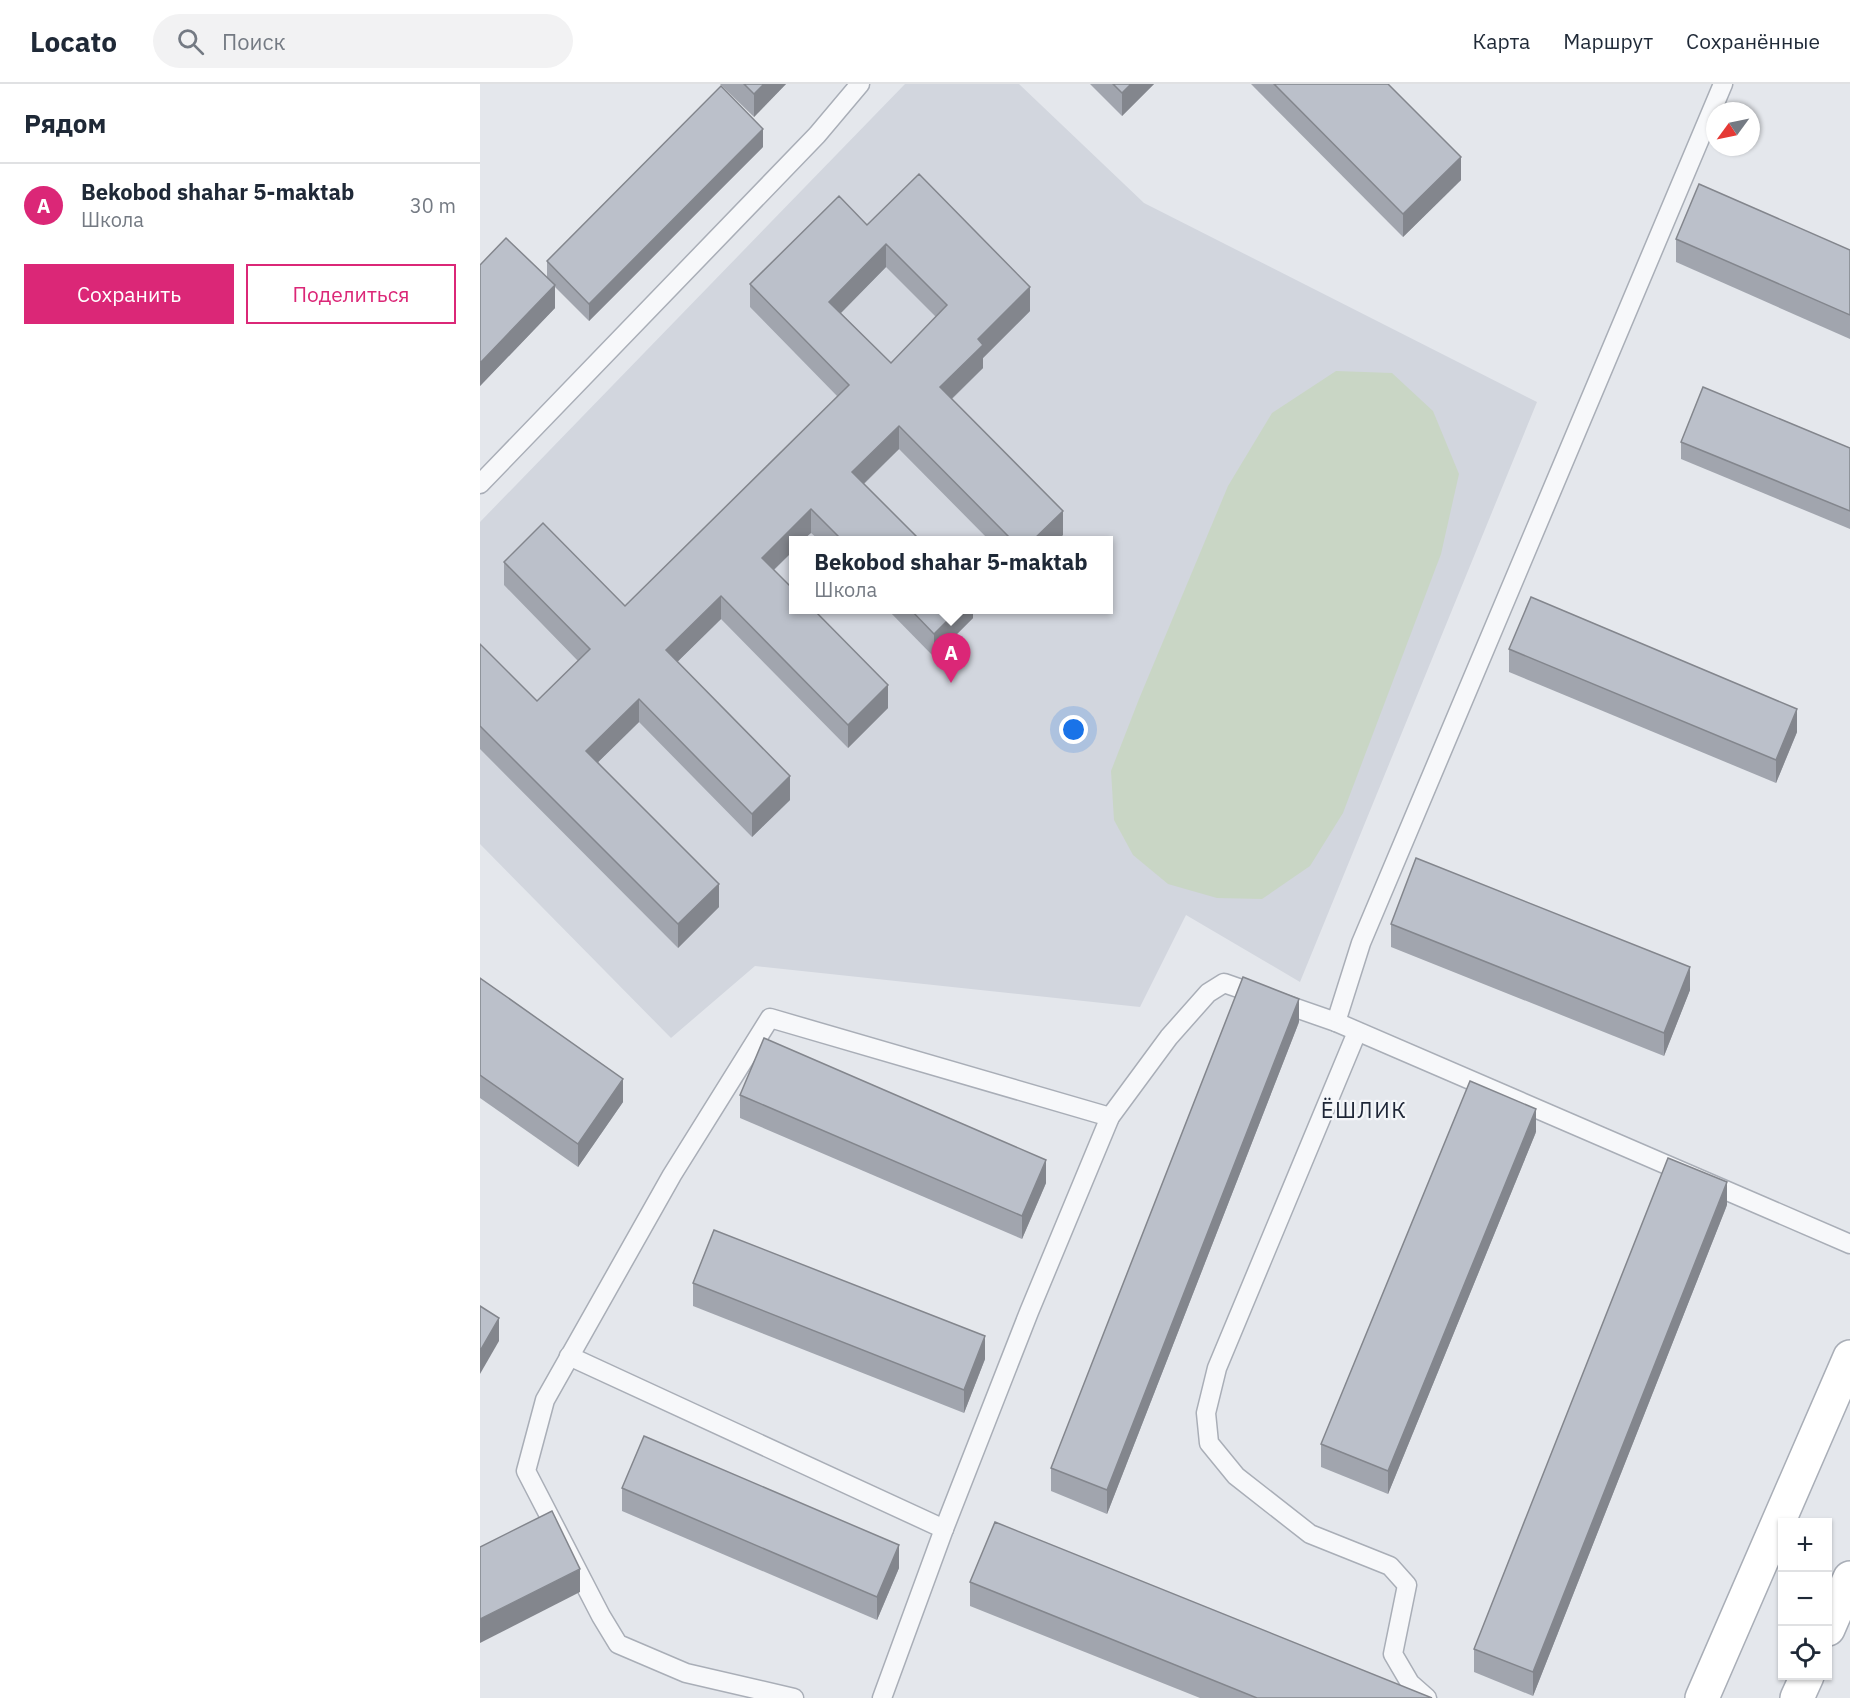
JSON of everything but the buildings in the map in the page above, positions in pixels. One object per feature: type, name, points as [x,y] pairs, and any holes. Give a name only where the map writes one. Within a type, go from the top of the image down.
[{"type":"street","points":[[1702,1698],[1850,1357]]},
{"type":"street","points":[[1828,1626],[1850,1578]]},
{"type":"street","points":[[1797,1698],[1805,1680]]},
{"type":"lane","points":[[480,484],[808,144],[860,84]]},
{"type":"lane","points":[[1336,1022],[1361,943],[1723,84]]},
{"type":"lane","points":[[882,1698],[944,1529],[1029,1312],[1110,1117],[1169,1037],[1208,993],[1224,983],[1336,1022],[1850,1244]]},
{"type":"lane","points":[[794,1698],[686,1673],[618,1644],[601,1616],[526,1471],[545,1400],[672,1175],[770,1018],[1110,1117]]},
{"type":"lane","points":[[1357,1032],[1217,1368],[1206,1413],[1209,1443],[1236,1476],[1310,1534],[1390,1566],[1407,1585],[1393,1654],[1410,1683],[1427,1698]]},
{"type":"lane","points":[[569,1356],[944,1529]]},
{"type":"shaded area","points":[[905,84],[1019,84],[1144,203],[1537,402],[1300,982],[1186,915],[1140,1007],[755,966],[671,1038],[480,844],[480,522]]},
{"type":"green space","points":[[1336,371],[1392,373],[1433,411],[1459,474],[1441,554],[1343,813],[1310,866],[1262,899],[1217,898],[1168,884],[1133,855],[1114,820],[1111,771],[1228,486],[1272,413]]},
{"type":"place","name":"Bekobod shahar 5-maktab","points":[[951,683]]},
{"type":"district","name":"ЁШЛИК","points":[[1364,1110]]}]
